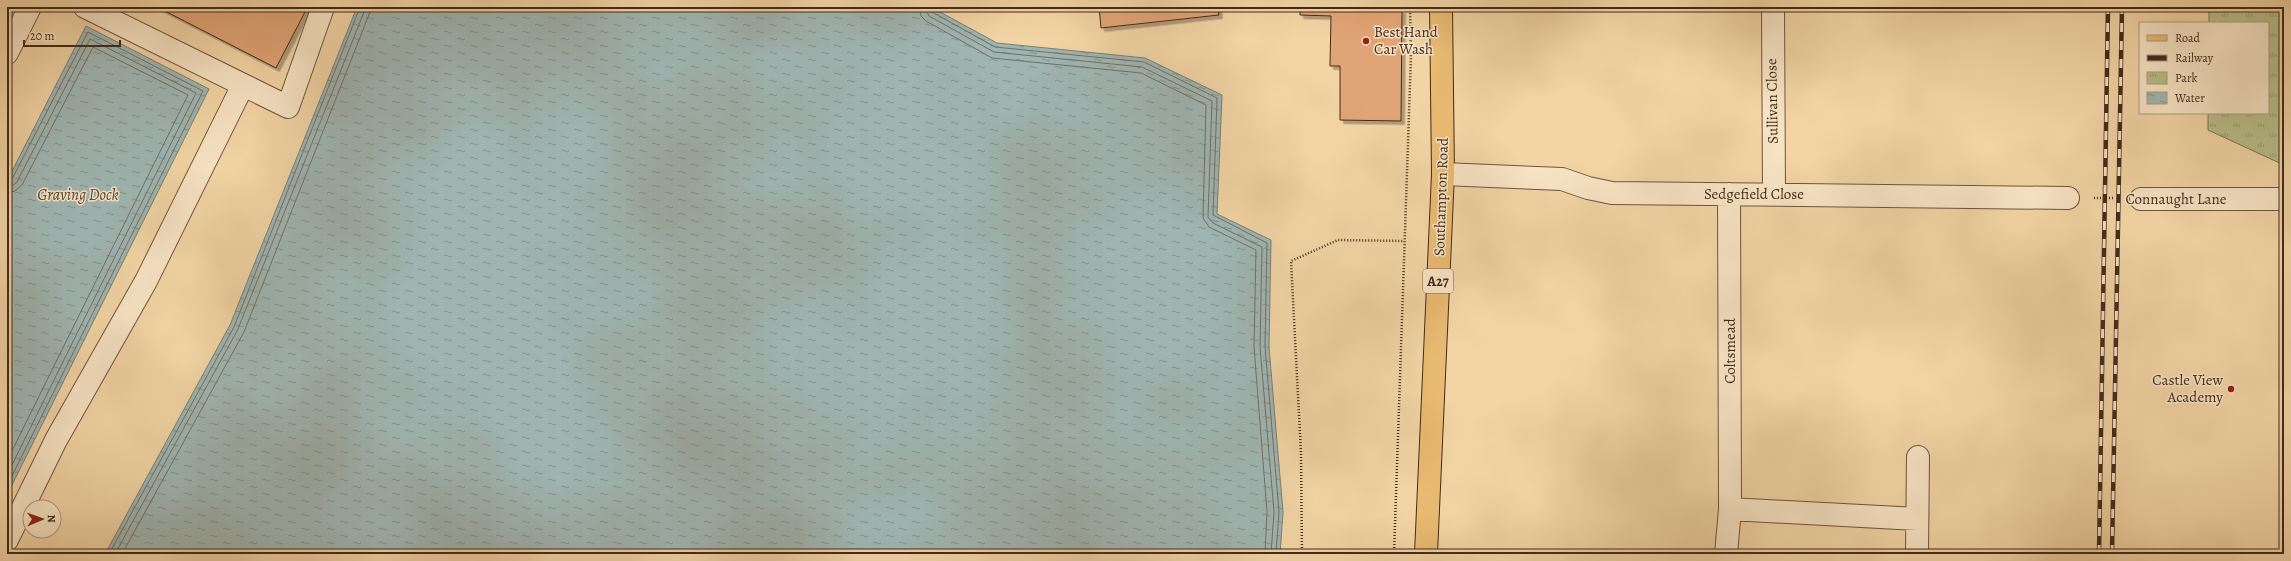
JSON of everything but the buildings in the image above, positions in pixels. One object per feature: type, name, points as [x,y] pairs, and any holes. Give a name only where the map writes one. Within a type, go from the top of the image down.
[{"type":"main road","name":"Southampton Road","points":[[1426,554],[1443,174],[1441,7]]},
{"type":"street","points":[[7,53],[30,7]]},
{"type":"street","points":[[85,7],[288,107],[323,7]]},
{"type":"street","name":"Sullivan Close","points":[[1773,7],[1774,194]]},
{"type":"street","points":[[7,540],[56,440],[146,281],[243,85]]},
{"type":"street","name":"Sedgefield Close","points":[[1443,174],[1562,179],[1588,188],[1612,193],[2068,198]]},
{"type":"street","name":"Coltsmead","points":[[1726,554],[1730,509],[1729,194]]},
{"type":"street","name":"Connaught Lane","points":[[2141,199],[2284,199]]},
{"type":"street","points":[[1917,554],[1918,456]]},
{"type":"street","points":[[1730,509],[1917,519]]},
{"type":"path","points":[[1394,554],[1411,55],[1410,7]]},
{"type":"path","name":"Connaught Lane","points":[[2068,198],[2141,199]]},
{"type":"path","points":[[1302,554],[1301,453],[1291,261],[1338,240],[1404,241]]},
{"type":"green space","points":[[2209,7],[2284,7],[2284,165],[2208,130],[2208,114],[2269,114],[2269,22],[2209,22]]},
{"type":"water","points":[[357,7],[931,7],[997,43],[1145,58],[1222,95],[1217,214],[1271,240],[1269,347],[1283,512],[1280,554],[105,554],[230,325]]},
{"type":"water","name":"Graving Dock","points":[[86,26],[209,89],[7,495],[7,181]]},
{"type":"railway","points":[[2099,554],[2108,7]]},
{"type":"railway","points":[[2112,554],[2122,7]]},
{"type":"place","name":"Best Hand Car Wash","points":[[1366,41]]},
{"type":"place","name":"Castle View Academy","points":[[2231,389]]}]
